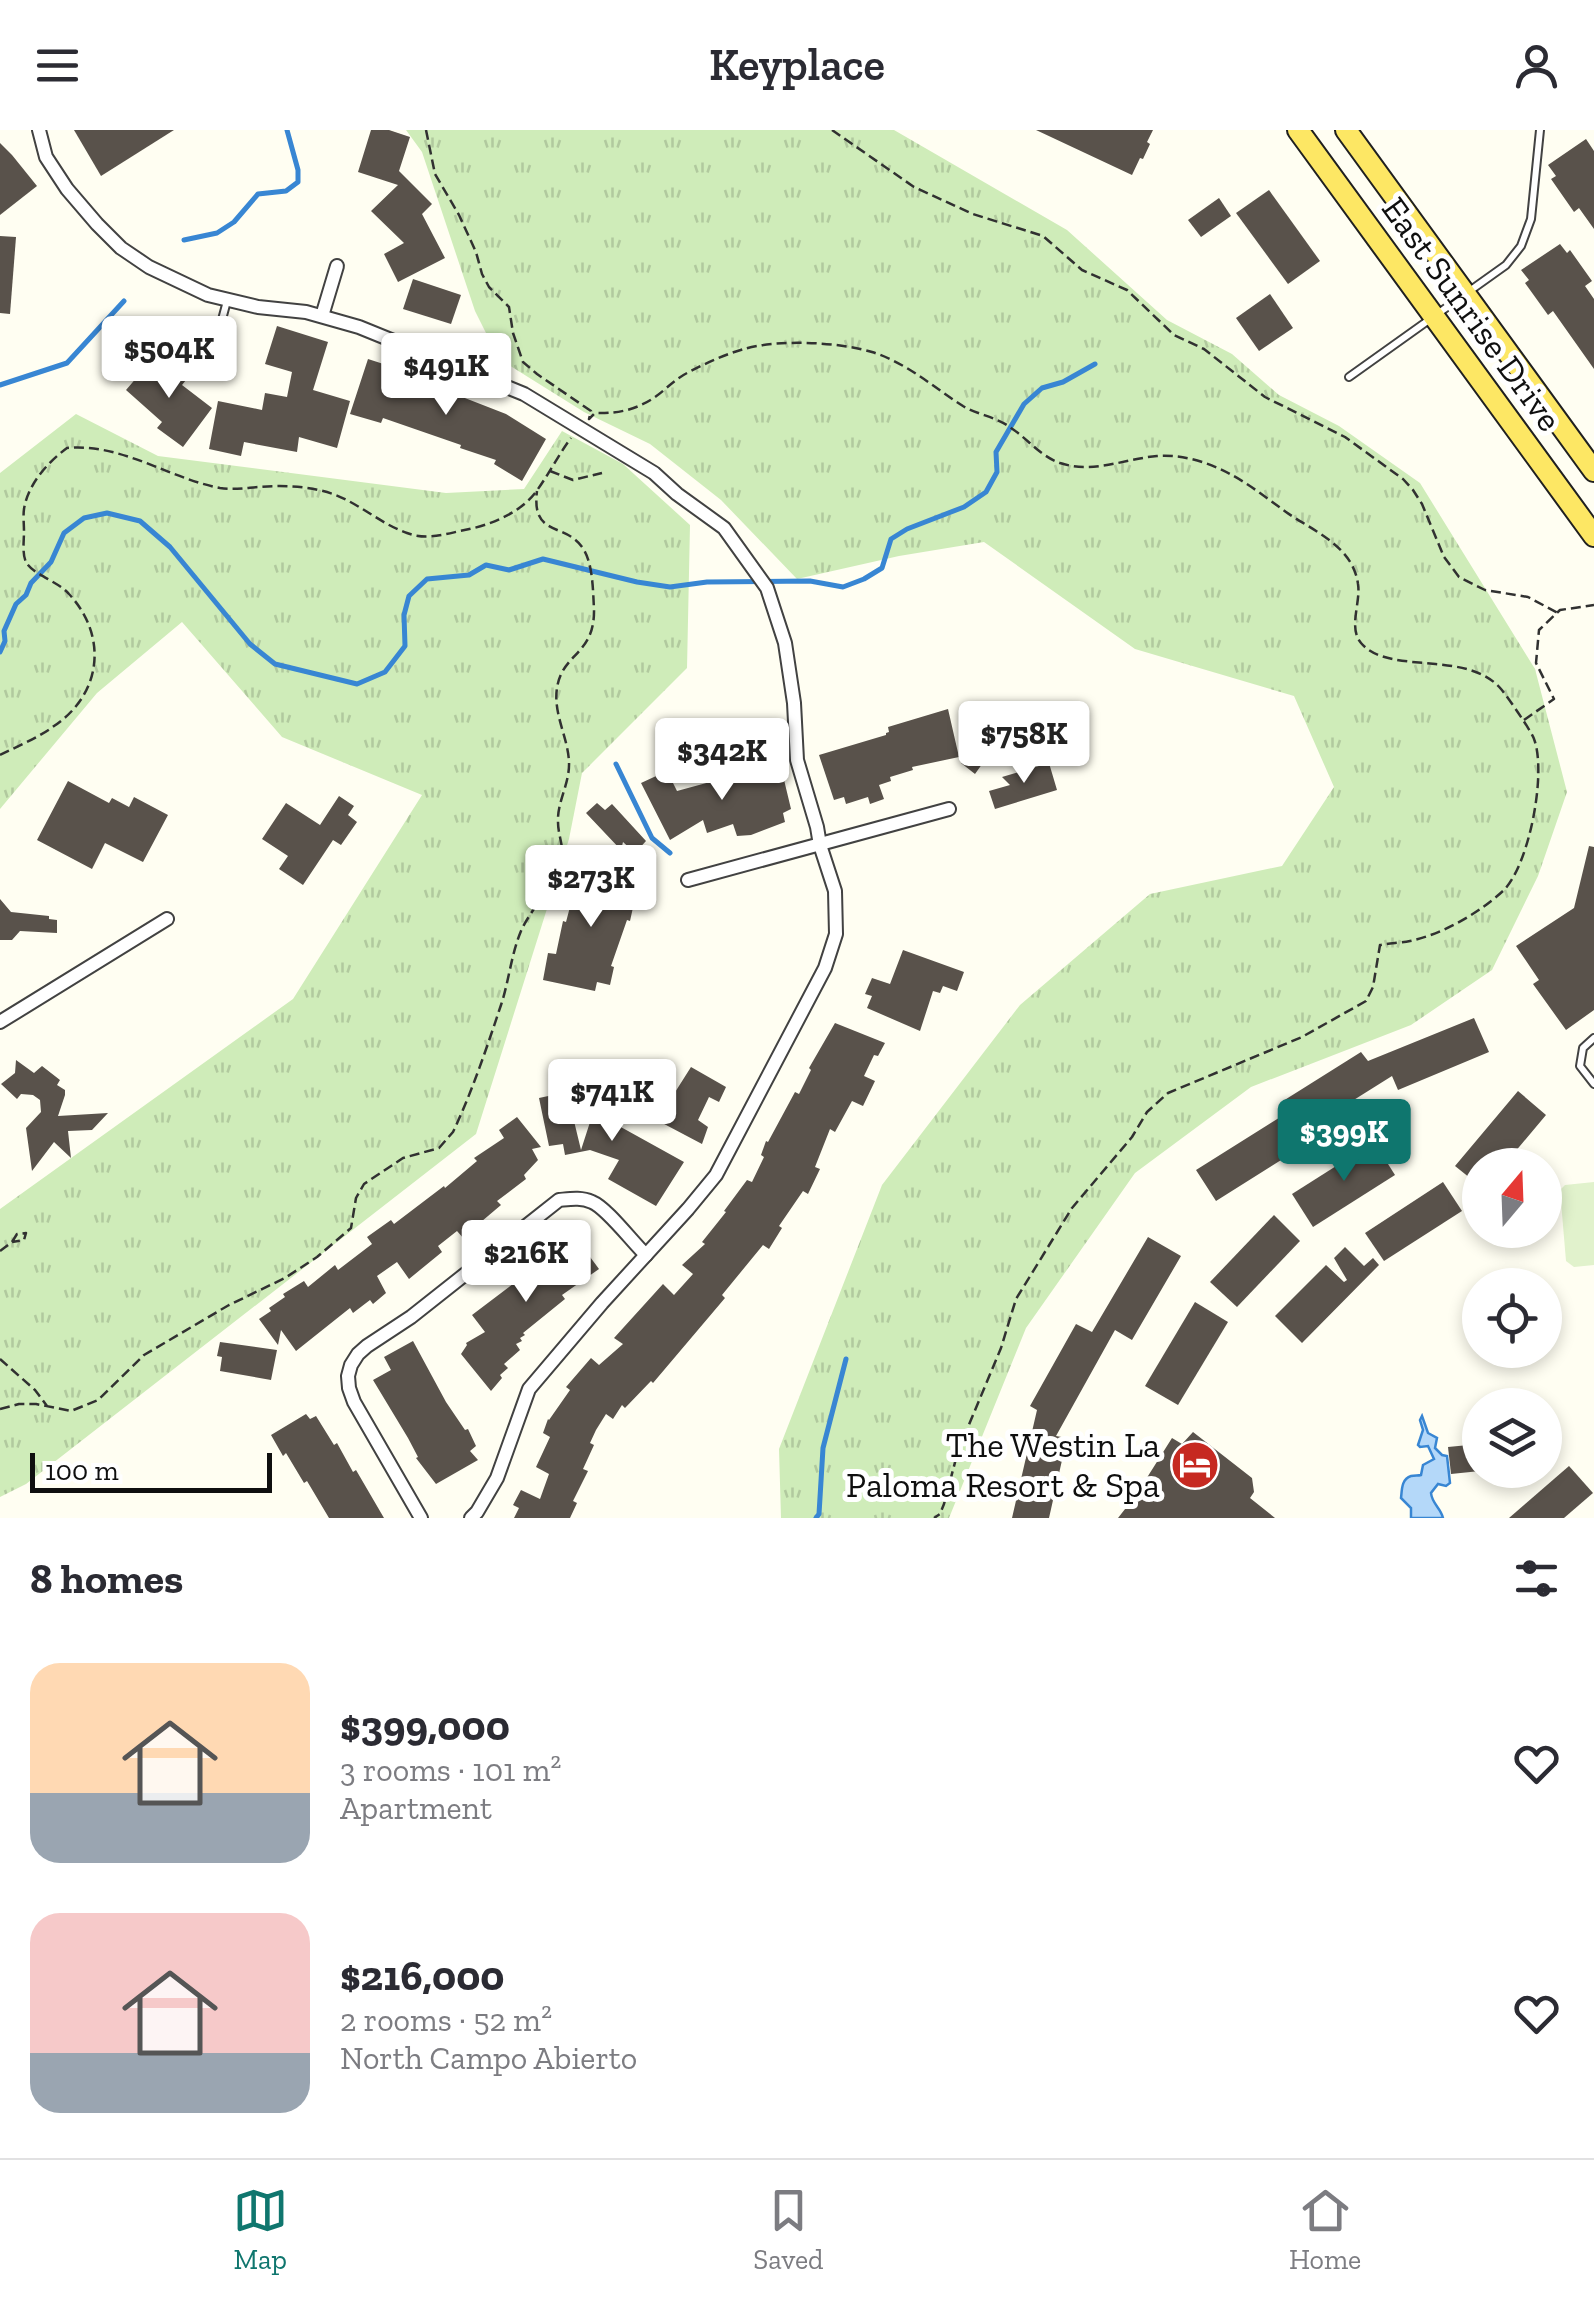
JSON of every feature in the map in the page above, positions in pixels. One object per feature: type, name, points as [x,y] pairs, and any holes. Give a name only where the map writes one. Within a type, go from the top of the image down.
[{"type":"main road","name":"East Sunrise Drive","points":[[1298,130],[1594,536]]},
{"type":"main road","name":"East Sunrise Drive","points":[[1346,130],[1594,471]]},
{"type":"street","points":[[39,130],[46,157],[97,224],[121,248],[149,266],[208,295],[258,308],[306,312],[359,327],[524,394],[654,473],[724,528],[768,588],[785,643],[798,760],[835,891],[836,934],[824,968],[716,1175],[529,1389],[497,1478],[471,1518]]},
{"type":"street","points":[[322,316],[337,266]]},
{"type":"street","points":[[688,880],[950,809]]},
{"type":"street","points":[[0,1022],[167,919]]},
{"type":"street","points":[[421,1518],[354,1402],[343,1367],[544,1210],[577,1192],[602,1208],[646,1256]]},
{"type":"lane","points":[[1349,378],[1506,265],[1522,246],[1531,219],[1540,130]]},
{"type":"lane","points":[[214,349],[227,300]]},
{"type":"lane","points":[[1594,1038],[1583,1048],[1580,1066],[1594,1084]]},
{"type":"path","points":[[426,130],[435,174],[459,216],[489,287],[509,308],[523,362],[591,410],[589,419],[595,413],[636,409],[687,373],[744,349],[807,345],[856,348],[912,370],[966,408],[1011,427],[1054,462],[1097,467],[1157,456],[1189,458],[1230,474],[1316,529],[1347,558],[1356,572],[1355,629],[1364,647],[1380,655],[1484,674],[1502,690],[1534,738],[1539,773],[1531,829],[1507,887],[1482,908],[1448,926],[1412,941],[1380,944],[1366,1001],[1302,1036],[1182,1086],[1156,1102],[1072,1208],[1016,1299],[1001,1348],[958,1451],[944,1504],[934,1518]]},
{"type":"path","points":[[832,130],[914,188],[973,214],[1043,236],[1082,270],[1127,290],[1174,335],[1204,349],[1265,397],[1345,437],[1403,479],[1422,504],[1444,558],[1459,577],[1485,590],[1528,598],[1558,613]]},
{"type":"path","points":[[0,756],[55,726],[83,697],[92,680],[94,642],[78,605],[61,586],[25,562],[26,501],[40,475],[67,448],[99,448],[224,488],[314,489],[347,500],[413,536],[430,538],[500,520],[521,506],[538,490],[572,438]]},
{"type":"path","points":[[548,470],[573,480],[602,473]]},
{"type":"path","points":[[0,1408],[18,1404],[70,1411],[98,1400],[144,1355],[318,1257],[351,1228],[356,1198],[364,1184],[403,1158],[439,1148],[453,1132],[502,1002],[521,932],[560,867],[558,823],[569,763],[556,693],[564,668],[584,648],[593,630],[594,606],[584,550],[538,517],[538,490]]},
{"type":"path","points":[[1522,722],[1554,699],[1536,664],[1539,630],[1558,613],[1594,605]]},
{"type":"path","points":[[0,1251],[12,1242]]},
{"type":"path","points":[[0,1359],[36,1390],[48,1408]]},
{"type":"green space","points":[[406,130],[894,130],[1067,230],[1167,320],[1232,354],[1279,395],[1339,426],[1420,483],[1535,669],[1567,792],[1538,876],[1492,970],[1411,1025],[1251,1087],[1135,1173],[1026,1328],[949,1518],[781,1518],[779,1449],[882,1185],[1020,1005],[1150,894],[1282,866],[1334,787],[1294,696],[1135,649],[984,542],[797,579],[721,500],[650,444],[584,412],[499,359],[475,311],[422,152]]},
{"type":"green space","points":[[76,414],[158,456],[446,493],[524,489],[562,431],[623,464],[690,525],[687,668],[582,773],[569,839],[476,1134],[26,1484],[0,1497],[0,1209],[293,999],[422,795],[282,737],[182,622],[97,693],[0,809],[0,473]]},
{"type":"green space","points":[[1594,1182],[1594,1265],[1574,1267],[1566,1261],[1562,1214],[1565,1185]]},
{"type":"water","points":[[1422,1416],[1428,1433],[1437,1438],[1435,1448],[1447,1456],[1450,1483],[1438,1484],[1431,1493],[1443,1518],[1411,1518],[1411,1508],[1401,1498],[1405,1480],[1421,1475],[1423,1465],[1434,1459],[1428,1446],[1418,1445]]},
{"type":"building","points":[[74,130],[174,130],[101,176]]},
{"type":"building","points":[[371,130],[389,130],[410,137],[399,171],[432,204],[422,214],[445,258],[398,282],[384,254],[404,243],[371,211],[398,185],[358,172]]},
{"type":"building","points":[[1036,130],[1153,130],[1143,159],[1140,158],[1132,175]]},
{"type":"building","points":[[1586,139],[1594,151],[1594,229],[1579,208],[1574,212],[1551,179],[1556,176],[1548,165]]},
{"type":"building","points":[[0,143],[37,186],[0,215]]},
{"type":"building","points":[[1269,190],[1320,261],[1288,284],[1236,213]]},
{"type":"building","points":[[1219,198],[1231,216],[1201,237],[1188,220]]},
{"type":"building","points":[[0,236],[16,237],[10,314],[0,313]]},
{"type":"building","points":[[1560,244],[1567,253],[1570,250],[1592,281],[1585,286],[1594,299],[1594,369],[1553,311],[1548,315],[1525,283],[1529,280],[1521,270]]},
{"type":"building","points":[[413,279],[461,295],[451,324],[403,309]]},
{"type":"building","points":[[1270,294],[1293,328],[1259,351],[1236,318]]},
{"type":"building","points":[[277,326],[328,342],[313,390],[350,401],[337,448],[299,437],[297,452],[244,442],[241,456],[209,449],[218,401],[262,410],[265,393],[287,397],[292,372],[265,364]]},
{"type":"building","points":[[156,355],[186,380],[182,385],[212,408],[183,447],[157,428],[162,422],[126,390]]},
{"type":"building","points":[[368,359],[506,414],[546,439],[522,481],[494,464],[496,460],[460,448],[461,445],[383,418],[381,423],[350,414]]},
{"type":"building","points":[[948,709],[959,757],[912,767],[913,770],[890,777],[891,781],[879,785],[884,799],[870,804],[868,797],[846,804],[844,797],[834,800],[819,755],[886,735],[888,727]]},
{"type":"building","points":[[987,723],[1012,736],[991,766],[985,760],[975,774],[961,763]]},
{"type":"building","points":[[780,763],[791,809],[783,813],[785,822],[751,835],[737,836],[733,824],[707,833],[703,820],[670,840],[641,783],[667,771],[677,791]]},
{"type":"building","points":[[1049,763],[1057,790],[995,809],[989,791],[1010,785],[1002,777]]},
{"type":"building","points":[[68,781],[109,803],[112,798],[129,807],[134,797],[168,815],[143,862],[105,843],[92,869],[37,840]]},
{"type":"building","points":[[339,796],[354,806],[348,815],[357,822],[341,845],[333,840],[303,885],[279,869],[288,856],[262,839],[286,803],[320,825]]},
{"type":"building","points":[[597,803],[605,810],[612,804],[646,841],[635,853],[623,842],[621,850],[586,813]]},
{"type":"building","points":[[1589,846],[1594,847],[1594,1010],[1566,1030],[1533,984],[1539,980],[1516,946],[1574,908]]},
{"type":"building","points":[[586,858],[615,865],[612,873],[629,878],[623,900],[634,903],[611,966],[614,967],[610,985],[597,982],[595,991],[543,980],[548,953],[556,954],[575,888],[580,890]]},
{"type":"building","points":[[0,899],[11,912],[57,920],[57,933],[20,931],[12,940],[0,940]]},
{"type":"building","points":[[903,950],[964,972],[957,991],[943,986],[940,993],[933,991],[920,1031],[867,1008],[872,996],[865,994],[872,978],[890,984]]},
{"type":"building","points":[[1474,1018],[1489,1052],[1398,1090],[1392,1076],[1290,1140],[1297,1150],[1216,1201],[1196,1170],[1290,1111],[1283,1101],[1361,1052],[1368,1061]]},
{"type":"building","points":[[835,1023],[885,1043],[864,1076],[875,1081],[863,1106],[852,1101],[835,1132],[830,1129],[815,1167],[820,1169],[808,1194],[803,1191],[779,1226],[782,1228],[769,1249],[763,1245],[722,1295],[725,1298],[653,1383],[625,1408],[622,1405],[613,1419],[606,1414],[590,1443],[594,1445],[583,1469],[588,1471],[573,1501],[577,1503],[570,1518],[514,1518],[519,1508],[513,1505],[521,1490],[540,1499],[549,1474],[536,1467],[550,1437],[543,1433],[548,1419],[570,1390],[566,1387],[591,1358],[599,1365],[623,1344],[614,1338],[663,1284],[674,1295],[693,1274],[682,1265],[705,1244],[702,1242],[747,1180],[752,1182],[764,1157],[761,1155],[766,1141],[795,1092],[799,1094]]},
{"type":"building","points":[[16,1060],[34,1073],[42,1066],[60,1080],[57,1085],[65,1090],[65,1095],[58,1116],[108,1113],[92,1130],[68,1131],[71,1158],[54,1142],[32,1171],[26,1128],[41,1112],[40,1100],[21,1094],[17,1099],[1,1084],[15,1073]]},
{"type":"building","points":[[691,1067],[726,1087],[719,1102],[709,1097],[698,1120],[708,1127],[702,1144],[649,1116],[663,1092],[672,1097]]},
{"type":"building","points":[[601,1088],[629,1098],[619,1126],[684,1162],[656,1206],[608,1179],[619,1160],[590,1150],[565,1155],[563,1144],[549,1146],[539,1098],[567,1092],[581,1150]]},
{"type":"building","points":[[1518,1091],[1546,1115],[1518,1148],[1470,1148]]},
{"type":"building","points":[[517,1117],[541,1147],[532,1149],[538,1160],[524,1175],[526,1179],[497,1201],[501,1205],[477,1229],[464,1239],[457,1231],[438,1246],[442,1252],[409,1279],[397,1262],[377,1276],[386,1293],[353,1313],[350,1308],[296,1351],[281,1330],[278,1345],[259,1319],[285,1297],[283,1294],[304,1281],[308,1287],[335,1265],[338,1270],[372,1244],[367,1237],[391,1220],[394,1224],[445,1188],[477,1161],[474,1158],[504,1138],[499,1130]]},
{"type":"building","points":[[1374,1142],[1395,1175],[1313,1227],[1292,1194]]},
{"type":"building","points":[[1443,1182],[1462,1211],[1384,1261],[1365,1233]]},
{"type":"building","points":[[1274,1215],[1300,1241],[1237,1307],[1210,1282]]},
{"type":"building","points":[[570,1230],[599,1269],[562,1295],[565,1299],[523,1333],[522,1341],[516,1344],[520,1350],[504,1364],[508,1368],[491,1391],[461,1354],[466,1343],[485,1332],[472,1315],[526,1274],[518,1263]]},
{"type":"building","points":[[1148,1237],[1181,1256],[1132,1340],[1115,1330],[1056,1436],[1067,1438],[1049,1518],[1012,1518],[1037,1410],[1030,1406],[1076,1324],[1092,1332]]},
{"type":"building","points":[[1345,1247],[1364,1266],[1373,1258],[1379,1265],[1302,1343],[1275,1316],[1326,1265],[1344,1282],[1347,1280],[1334,1258]]},
{"type":"building","points":[[1195,1302],[1228,1322],[1178,1405],[1145,1386]]},
{"type":"building","points":[[413,1341],[446,1402],[476,1446],[470,1451],[478,1460],[436,1484],[416,1458],[373,1380],[391,1370],[384,1357]]},
{"type":"building","points":[[220,1342],[277,1350],[271,1380],[220,1371]]},
{"type":"building","points":[[306,1414],[310,1419],[316,1416],[334,1445],[337,1443],[384,1518],[329,1518],[307,1481],[304,1483],[271,1435]]},
{"type":"building","name":"The Westin La Paloma Resort & Spa","points":[[1193,1432],[1252,1478],[1254,1492],[1250,1498],[1275,1518],[1118,1518],[1172,1438],[1182,1444]]},
{"type":"building","points":[[1462,1446],[1462,1473],[1451,1474],[1448,1447]]},
{"type":"building","points":[[1569,1466],[1593,1493],[1564,1518],[1509,1518],[1544,1488],[1562,1488],[1562,1472]]},
{"type":"waterway","points":[[184,240],[217,233],[234,222],[258,194],[286,191],[298,182],[287,130]]},
{"type":"waterway","points":[[0,385],[67,363],[124,301]]},
{"type":"waterway","points":[[0,652],[16,604],[51,562],[64,533],[84,518],[107,513],[140,521],[170,547],[250,644],[275,664],[357,684],[385,672],[405,646],[404,615],[409,596],[427,579],[469,575],[486,565],[509,570],[543,559],[670,587],[707,582],[810,581],[843,587],[882,568],[891,539],[964,507],[986,492],[997,472],[996,452],[1024,404],[1042,388],[1063,382],[1095,364]]},
{"type":"waterway","points":[[616,764],[652,838],[670,853]]},
{"type":"waterway","points":[[816,1518],[823,1448],[846,1359]]},
{"type":"place","name":"The Westin La Paloma Resort & Spa","points":[[1195,1465]]}]
